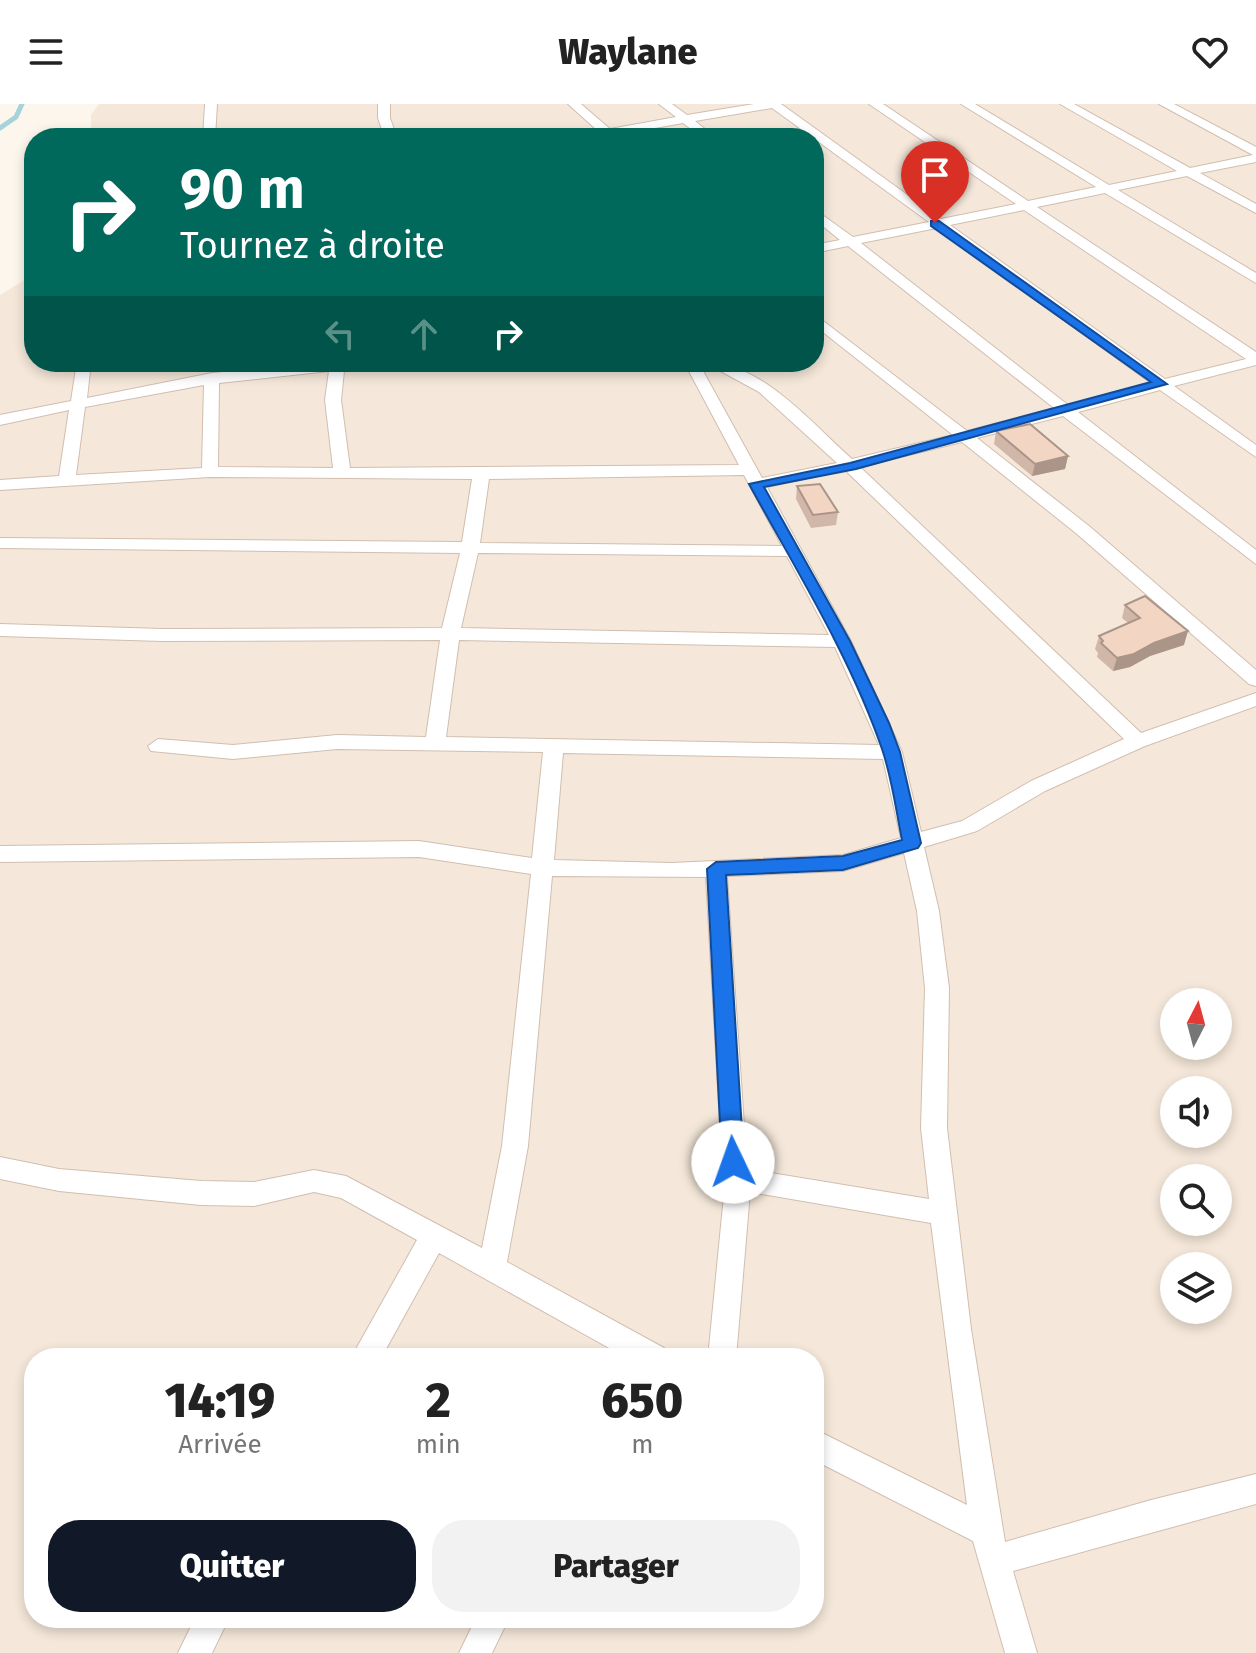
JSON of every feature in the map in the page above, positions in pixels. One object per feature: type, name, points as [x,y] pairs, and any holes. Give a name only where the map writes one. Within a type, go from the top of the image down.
[{"type":"street","points":[[210,128],[211,104]]},
{"type":"street","points":[[384,104],[388,128]]},
{"type":"street","points":[[574,104],[602,128]]},
{"type":"street","points":[[665,104],[696,128]]},
{"type":"street","points":[[642,128],[773,104],[806,128]]},
{"type":"street","points":[[875,104],[1256,360]]},
{"type":"street","points":[[967,104],[1256,279]]},
{"type":"street","points":[[1066,104],[1256,209]]},
{"type":"street","points":[[1165,104],[1256,155]]},
{"type":"street","points":[[824,141],[1256,452]]},
{"type":"street","points":[[824,247],[1191,172],[1256,155]]},
{"type":"street","points":[[824,220],[1256,559]]},
{"type":"street","points":[[824,326],[1083,530],[1256,680]]},
{"type":"street","points":[[0,485],[210,472],[752,477],[851,467],[1063,408],[1256,360]]},
{"type":"street","points":[[67,481],[82,372]]},
{"type":"street","points":[[186,372],[186,382]]},
{"type":"street","points":[[0,420],[186,382],[268,372]]},
{"type":"street","points":[[338,372],[333,400],[342,473]]},
{"type":"street","points":[[697,372],[842,641],[892,752],[928,911],[937,988],[934,1128],[986,1531],[1021,1653]]},
{"type":"street","points":[[730,372],[764,389],[851,467],[1138,741]]},
{"type":"street","points":[[210,472],[212,378]]},
{"type":"street","points":[[707,390],[748,381]]},
{"type":"street","points":[[435,744],[450,634],[470,549],[481,474]]},
{"type":"street","points":[[0,543],[793,551]]},
{"type":"street","points":[[0,630],[162,635],[450,634],[842,641]]},
{"type":"street","points":[[0,854],[419,849],[543,868],[716,869],[843,863],[969,826],[1038,786],[1138,741],[1256,699]]},
{"type":"street","points":[[158,746],[233,752],[337,742],[892,752]]},
{"type":"street","points":[[492,1268],[515,1146],[554,746]]},
{"type":"street","points":[[716,869],[735,1191],[723,1348]]},
{"type":"street","points":[[0,1168],[59,1180],[201,1193],[254,1194],[314,1181],[346,1187],[628,1348]]},
{"type":"street","points":[[735,1191],[738,1183],[746,1180],[943,1213]]},
{"type":"street","points":[[371,1348],[434,1236]]},
{"type":"street","points":[[824,1449],[986,1531]]},
{"type":"street","points":[[995,1561],[1151,1515],[1256,1489]]},
{"type":"street","points":[[194,1653],[208,1628]]},
{"type":"street","points":[[475,1653],[488,1628]]},
{"type":"shaded area","points":[[99,104],[1256,104],[1256,1653],[0,1653],[0,295],[24,280],[24,372],[824,372],[824,128],[91,128],[91,115]]},
{"type":"building","points":[[1030,424],[1068,456],[1035,464],[996,431]]},
{"type":"building","points":[[820,484],[838,512],[813,515],[797,486]]},
{"type":"building","points":[[1145,596],[1188,631],[1117,658],[1101,643],[1103,641],[1099,636],[1140,618],[1125,605]]},
{"type":"waterway","points":[[0,128],[16,117],[22,104]]},
{"type":"route","points":[[733,1162],[716,869],[843,863],[912,843],[892,752],[880,723],[815,588],[756,484],[851,467],[1161,384],[935,223]]}]
